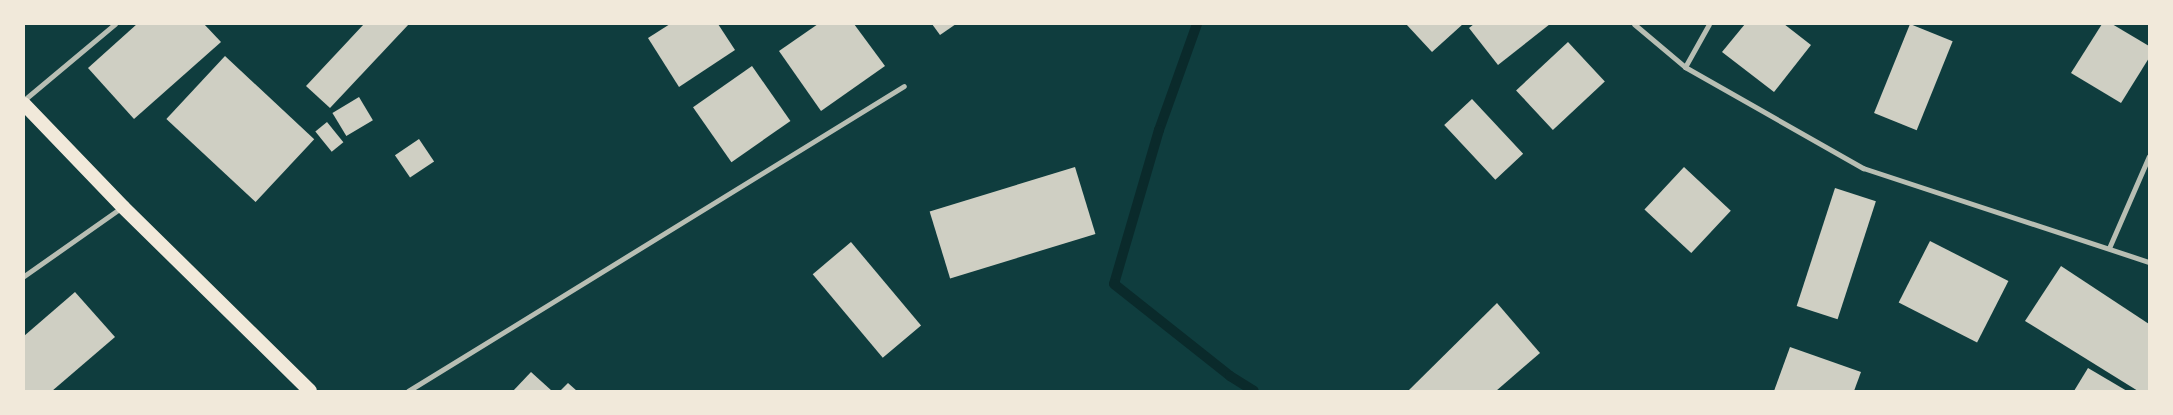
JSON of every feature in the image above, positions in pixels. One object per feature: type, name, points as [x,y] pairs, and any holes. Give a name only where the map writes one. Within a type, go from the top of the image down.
[{"type":"highway","points":[[24,102],[123,207],[310,391]]},
{"type":"street","points":[[24,102],[115,24]]},
{"type":"street","points":[[1634,24],[1685,66],[1863,168],[2149,262]]},
{"type":"street","points":[[1685,66],[1709,24]]},
{"type":"street","points":[[408,391],[904,86]]},
{"type":"street","points":[[2110,248],[2149,156]]},
{"type":"street","points":[[24,276],[123,207]]},
{"type":"building","points":[[137,24],[204,24],[221,42],[134,119],[88,68]]},
{"type":"building","points":[[364,24],[409,24],[330,108],[306,86]]},
{"type":"building","points":[[670,24],[718,24],[735,50],[679,87],[648,38]]},
{"type":"building","points":[[818,24],[854,24],[885,66],[821,111],[779,51]]},
{"type":"building","points":[[932,24],[956,24],[940,35]]},
{"type":"building","points":[[1406,24],[1463,24],[1432,52]]},
{"type":"building","points":[[1474,24],[1550,24],[1498,65],[1469,28]]},
{"type":"building","points":[[1745,24],[1784,24],[1811,45],[1774,92],[1722,52]]},
{"type":"building","points":[[1910,24],[1953,41],[1917,130],[1874,113]]},
{"type":"building","points":[[2102,24],[2112,24],[2149,46],[2149,58],[2121,103],[2071,73]]},
{"type":"building","points":[[1568,42],[1605,81],[1553,130],[1516,90]]},
{"type":"building","points":[[225,56],[314,139],[256,202],[166,119]]},
{"type":"building","points":[[752,66],[790,121],[731,162],[693,107]]},
{"type":"building","points":[[359,97],[373,120],[346,136],[332,113]]},
{"type":"building","points":[[1472,99],[1523,154],[1495,180],[1444,125]]},
{"type":"building","points":[[327,122],[343,142],[332,152],[315,131]]},
{"type":"building","points":[[419,139],[434,161],[410,178],[395,155]]},
{"type":"building","points":[[1075,167],[1095,234],[950,278],[930,211]]},
{"type":"building","points":[[1684,167],[1731,211],[1691,253],[1644,209]]},
{"type":"building","points":[[1835,188],[1876,201],[1838,319],[1797,306]]},
{"type":"building","points":[[1930,241],[2008,281],[1977,342],[1899,302]]},
{"type":"building","points":[[851,242],[921,325],[883,358],[813,274]]},
{"type":"building","points":[[2061,266],[2149,324],[2149,391],[2138,391],[2025,321]]},
{"type":"building","points":[[75,292],[115,337],[52,391],[24,391],[24,336]]},
{"type":"building","points":[[1497,303],[1540,353],[1496,391],[1408,391]]},
{"type":"building","points":[[1790,347],[1861,372],[1854,391],[1774,391]]},
{"type":"building","points":[[2088,368],[2127,391],[2074,391]]},
{"type":"building","points":[[531,372],[552,391],[513,391]]},
{"type":"building","points":[[568,383],[577,391],[560,391]]},
{"type":"waterway","points":[[1197,24],[1159,130],[1114,284],[1230,376],[1254,391]]}]
